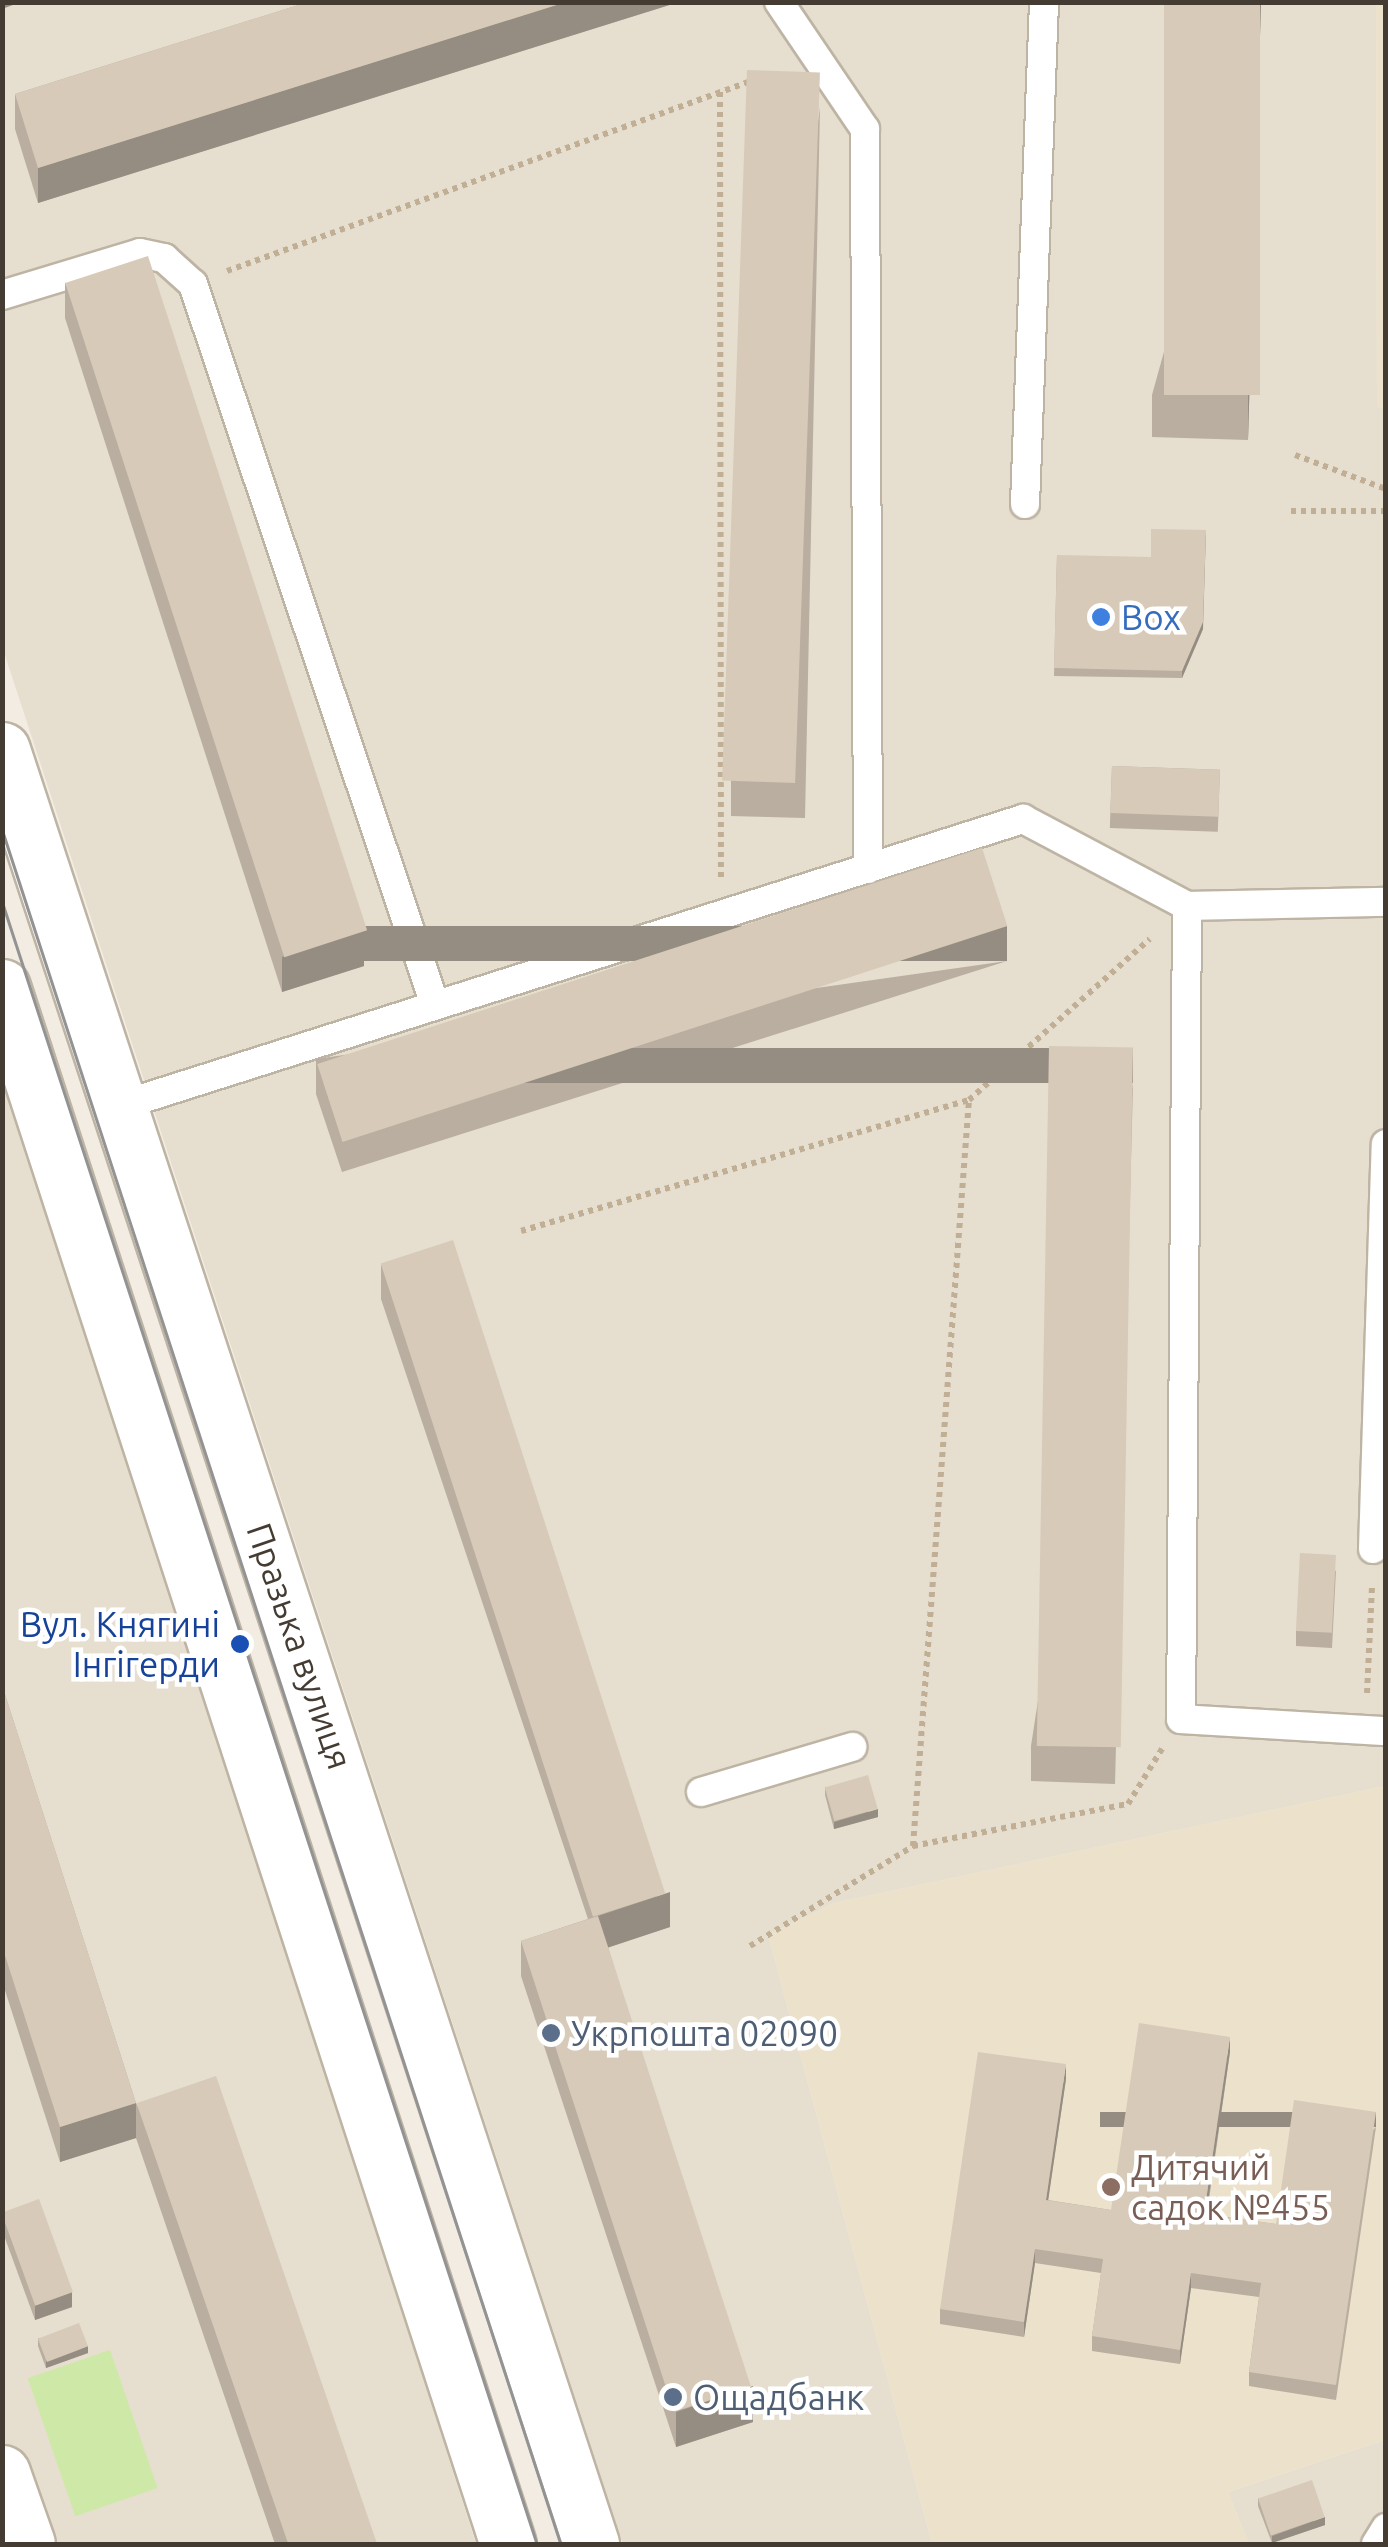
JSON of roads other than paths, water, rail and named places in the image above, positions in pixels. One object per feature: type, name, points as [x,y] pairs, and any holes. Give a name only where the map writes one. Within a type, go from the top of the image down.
[{"type":"street","name":"Празька вулиця","points":[[2,750],[116,1107],[326,1721],[591,2544]]},
{"type":"street","points":[[2,987],[508,2544]]},
{"type":"street","points":[[2,2473],[28,2544]]},
{"type":"lane","points":[[779,2],[856,107],[866,142],[868,869]]},
{"type":"lane","points":[[1025,504],[1044,2]]},
{"type":"lane","points":[[2,295],[140,253],[164,258],[193,284],[435,1005]]},
{"type":"lane","points":[[116,1107],[1023,819],[1187,906],[1386,902]]},
{"type":"lane","points":[[1187,906],[1181,1719],[1386,1731]]},
{"type":"lane","points":[[1373,1549],[1386,1144]]},
{"type":"lane","points":[[701,1792],[852,1747]]},
{"type":"lane","points":[[1376,2544],[1386,2528]]},
{"type":"tram line","points":[[2,829],[561,2544]]},
{"type":"tram line","points":[[2,901],[537,2544]]},
{"type":"place","name":"Box","points":[[1101,617]]},
{"type":"place","name":"Вул. Княгині Інгігерди","points":[[240,1644]]},
{"type":"place","name":"Укрпошта 02090","points":[[551,2033]]},
{"type":"place","name":"Дитячий садок №455","points":[[1111,2187]]},
{"type":"place","name":"Ощадбанк","points":[[673,2397]]}]
